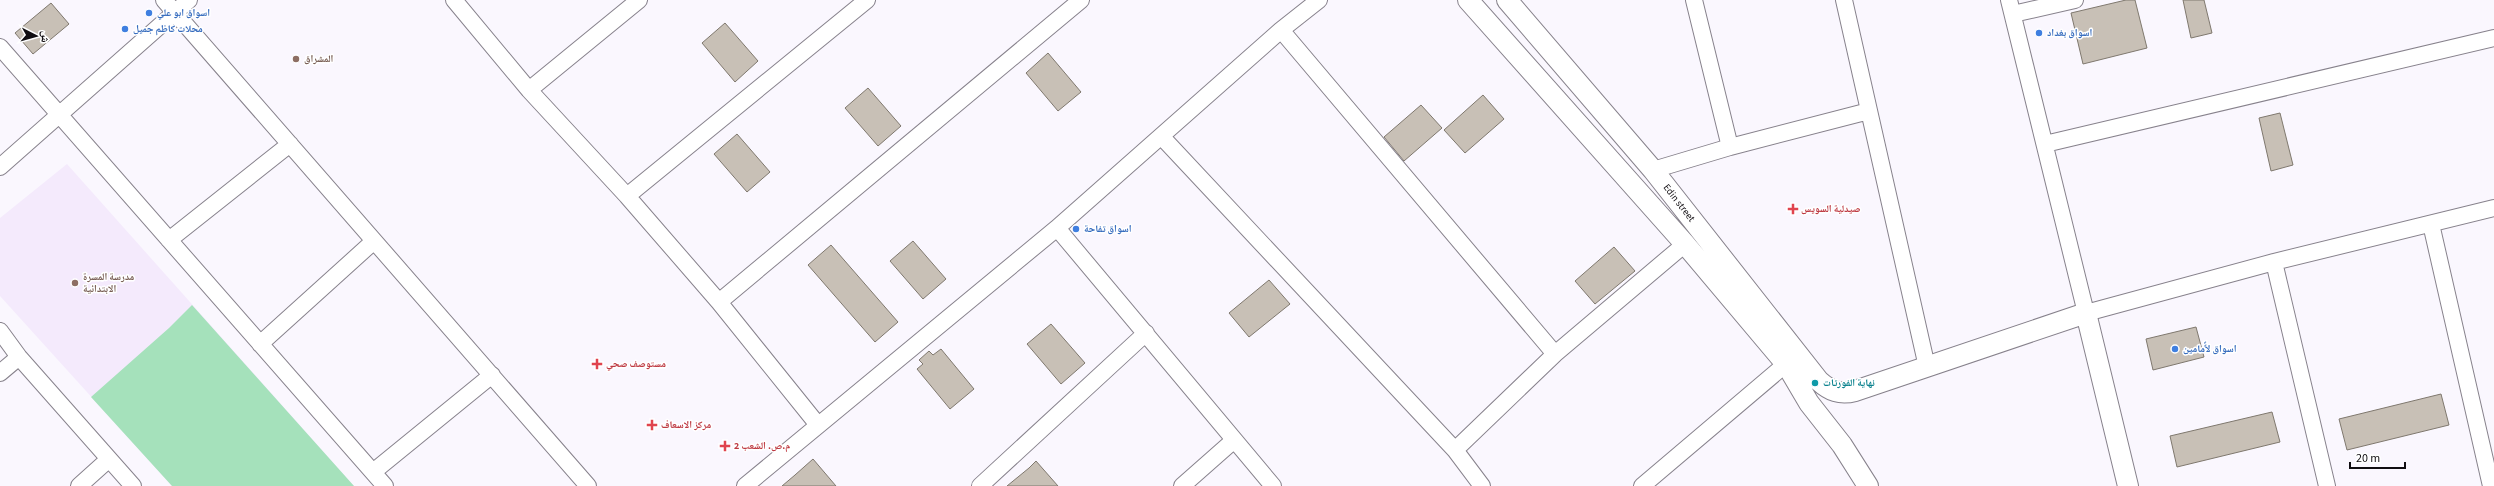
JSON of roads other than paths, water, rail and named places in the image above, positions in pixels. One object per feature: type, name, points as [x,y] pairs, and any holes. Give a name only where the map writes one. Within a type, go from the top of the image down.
[{"type":"street","points":[[164,0],[492,376],[581,483]]},
{"type":"street","points":[[0,166],[189,0]]},
{"type":"street","points":[[454,0],[529,90],[627,196],[719,302],[818,424]]},
{"type":"street","points":[[529,90],[639,0]]},
{"type":"street","points":[[627,196],[867,0]]},
{"type":"street","points":[[719,302],[1081,0]]},
{"type":"street","points":[[745,486],[818,424],[1057,228],[1281,30],[1319,0]]},
{"type":"street","points":[[1468,0],[1685,244],[1786,364],[1809,403],[1842,446],[1868,486]]},
{"type":"street","name":"Edin street","points":[[1507,0],[1653,170],[1819,381],[1833,391],[1848,393],[1855,391],[2086,314]]},
{"type":"street","points":[[1694,0],[1730,146]]},
{"type":"street","points":[[1844,0],[1927,367]]},
{"type":"street","points":[[2075,0],[2011,7],[2128,486]]},
{"type":"street","points":[[1281,30],[1555,354]]},
{"type":"street","points":[[2045,144],[2494,38]]},
{"type":"street","points":[[0,47],[385,486]]},
{"type":"street","points":[[1653,170],[1730,146],[1870,111]]},
{"type":"street","points":[[1161,136],[1455,450],[1482,486]]},
{"type":"street","points":[[169,240],[290,144]]},
{"type":"street","points":[[2086,314],[2274,262],[2494,208]]},
{"type":"street","points":[[2430,224],[2491,486]]},
{"type":"street","points":[[1057,228],[1146,333],[1233,441],[1273,486]]},
{"type":"street","points":[[260,344],[374,241]]},
{"type":"street","points":[[1455,450],[1555,354],[1685,244]]},
{"type":"street","points":[[2274,262],[2327,486]]},
{"type":"street","points":[[0,331],[19,357],[133,486]]},
{"type":"street","points":[[980,486],[1146,333]]},
{"type":"street","points":[[0,373],[19,357]]},
{"type":"street","points":[[1642,486],[1786,364]]},
{"type":"street","points":[[373,472],[492,376]]},
{"type":"street","points":[[1182,486],[1233,441]]},
{"type":"street","points":[[79,486],[109,459]]},
{"type":"place","name":"اسواق ابو علي","points":[[149,13]]},
{"type":"place","name":"محلات كاظم جميل","points":[[125,29]]},
{"type":"place","name":"اسواق بغداد","points":[[2039,33]]},
{"type":"place","name":"المشراق","points":[[296,59]]},
{"type":"place","name":"صيدلية السويس","points":[[1793,209]]},
{"type":"place","name":"اسواق تفاحة","points":[[1076,229]]},
{"type":"place","name":"مدرسة المسرة الابتدائية","points":[[75,283]]},
{"type":"place","name":"اسواق لاًًمامين","points":[[2175,349]]},
{"type":"place","name":"مستوصف صحي","points":[[597,364]]},
{"type":"place","name":"نهاية الفورتات","points":[[1815,383]]},
{"type":"place","name":"مركز الاسعاف","points":[[652,425]]},
{"type":"place","name":"م.ص. الشعب 2","points":[[725,446]]}]
